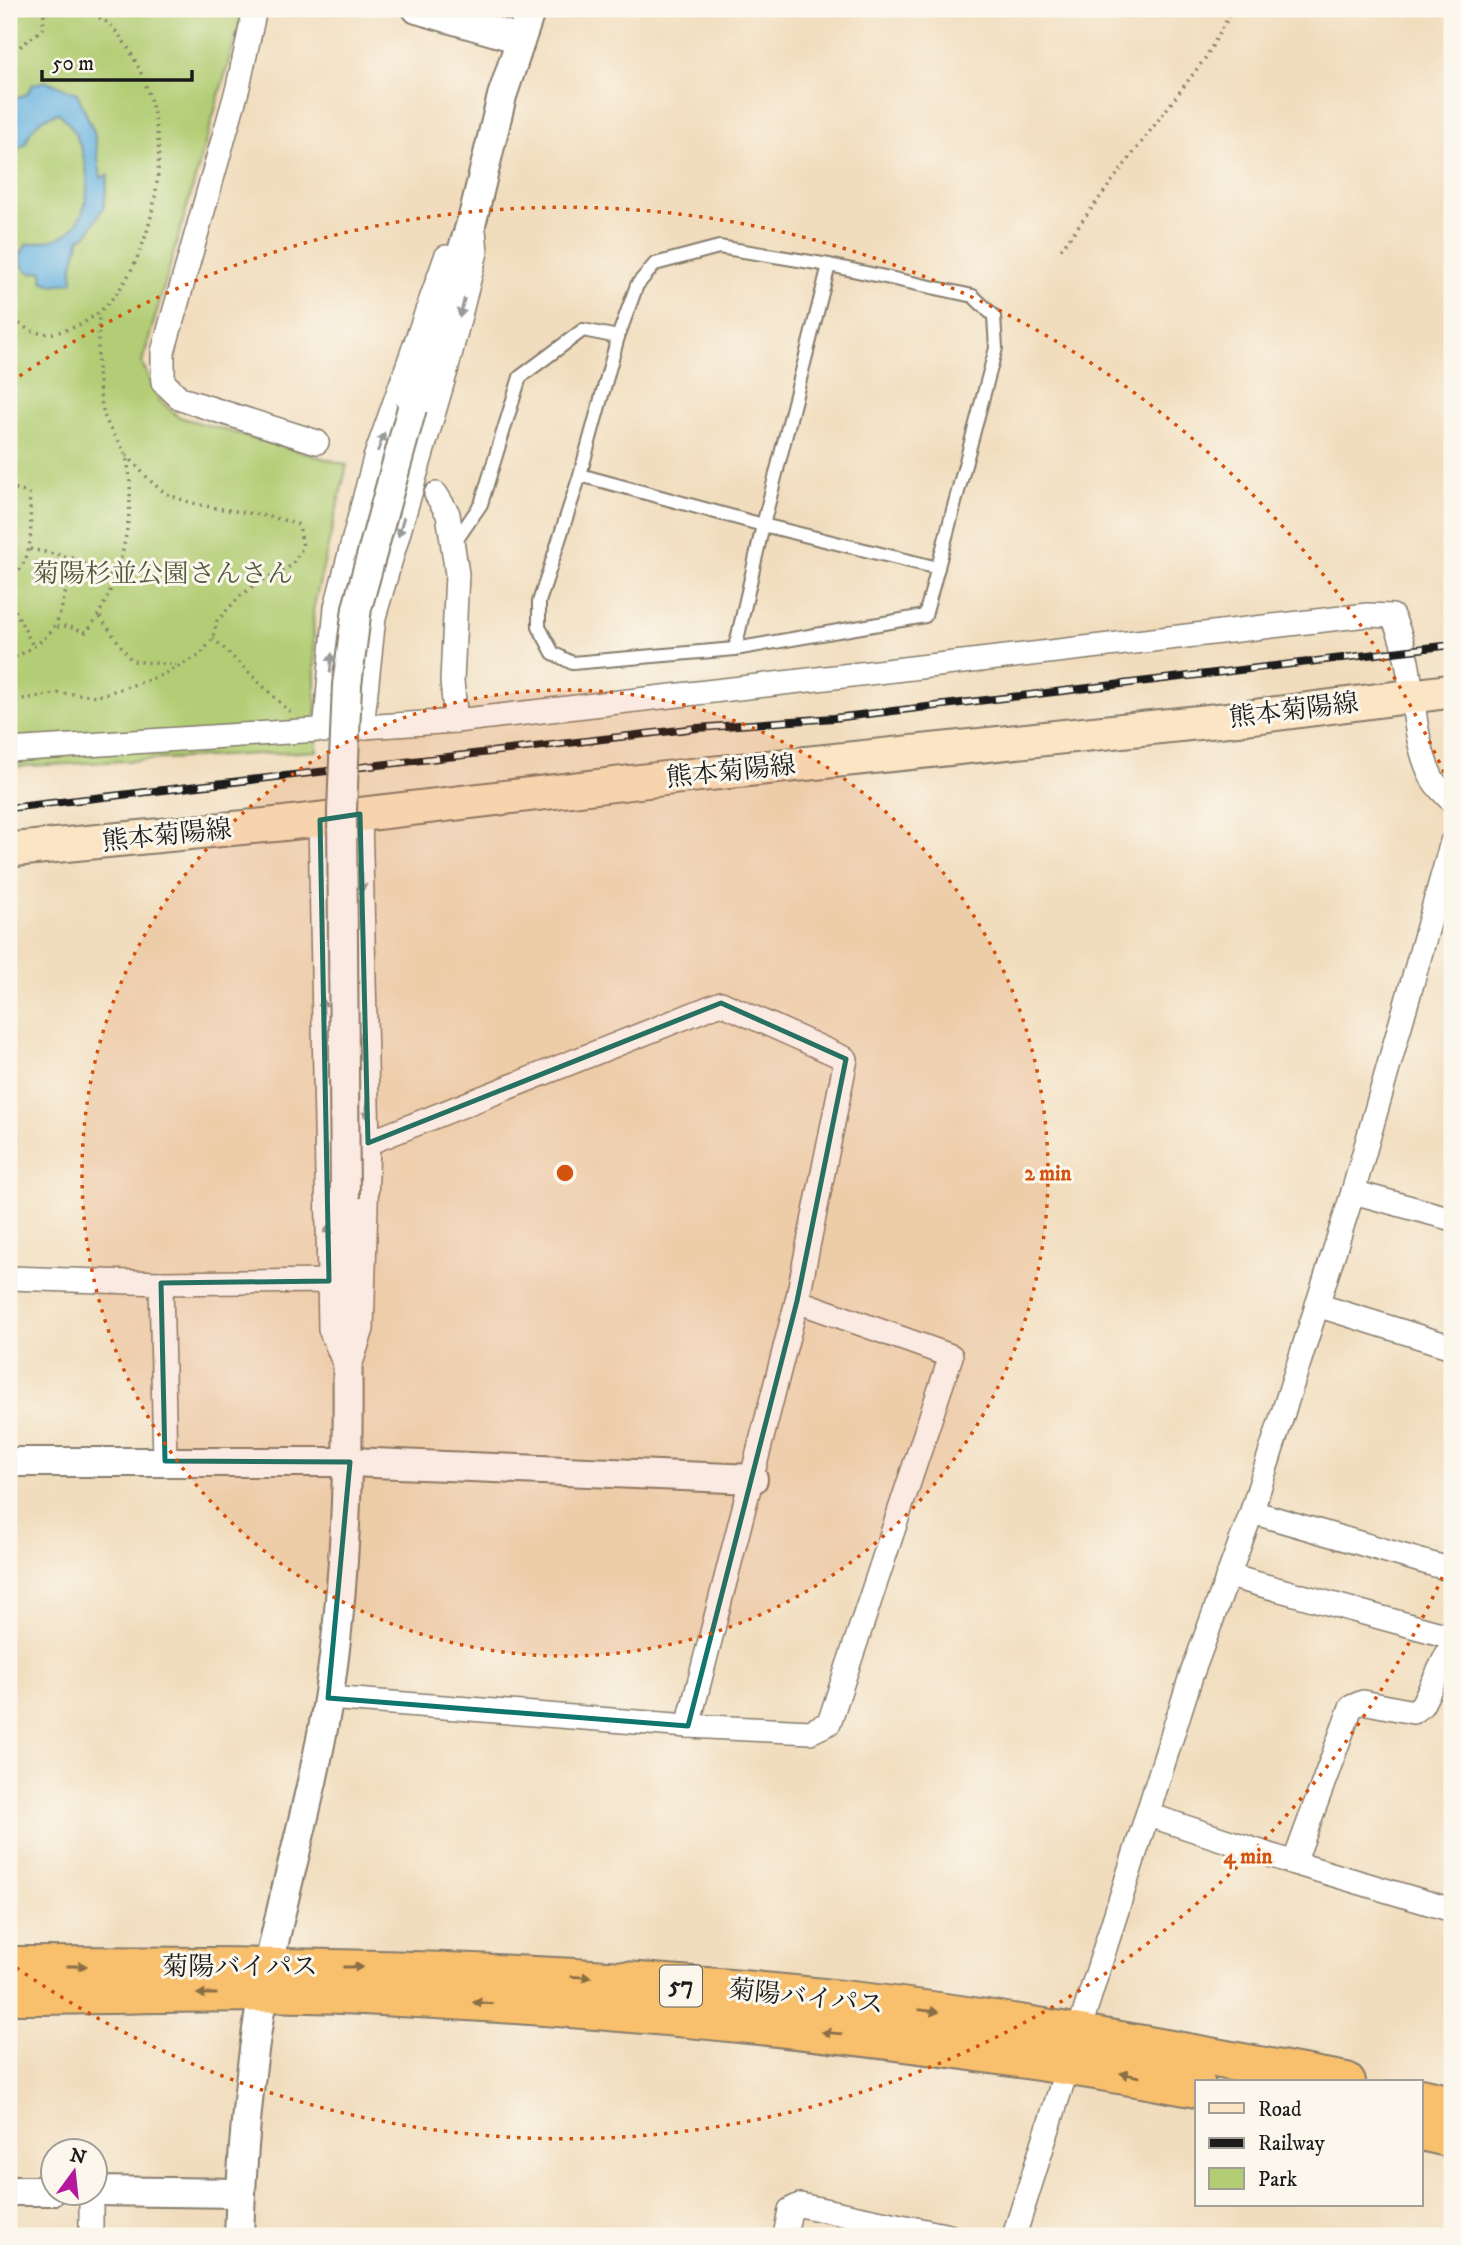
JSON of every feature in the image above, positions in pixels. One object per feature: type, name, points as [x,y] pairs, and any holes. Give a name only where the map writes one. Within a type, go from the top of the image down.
[{"type":"highway","name":"菊陽バイパス","points":[[9,1966],[266,1981]]},
{"type":"highway","name":"菊陽バイパス","points":[[9,1995],[266,1981],[363,1967],[594,1978],[850,2000],[1016,2022],[1073,2048],[1195,2087]]},
{"type":"highway","name":"菊陽バイパス","points":[[1073,2048],[1330,2080]]},
{"type":"highway","points":[[1422,2098],[1452,2105]]},
{"type":"highway","points":[[1422,2132],[1452,2138]]},
{"type":"main road","name":"熊本菊陽線","points":[[9,850],[320,820],[686,776],[1242,718],[1452,691]]},
{"type":"street","points":[[255,9],[238,86],[163,352],[163,382],[181,399],[317,442]]},
{"type":"street","points":[[417,9],[520,39]]},
{"type":"street","points":[[239,2236],[245,2122],[266,1981],[328,1698],[350,1462],[342,811],[348,685],[357,608],[412,408],[472,217],[502,96],[531,9]]},
{"type":"street","points":[[362,728],[374,617],[447,368],[476,252],[472,217]]},
{"type":"street","points":[[325,731],[336,607],[375,458],[451,244],[472,217]]},
{"type":"street","points":[[436,494],[449,514],[457,574],[453,681],[456,721]]},
{"type":"street","points":[[9,750],[456,721],[1367,615],[1392,617],[1403,637],[1418,743],[1432,779],[1452,802]]},
{"type":"street","points":[[348,1373],[362,1329],[368,1143],[360,814]]},
{"type":"street","points":[[320,820],[330,1329],[348,1373]]},
{"type":"street","points":[[1014,2236],[1191,1676],[1252,1513],[1353,1192],[1452,842]]},
{"type":"street","points":[[368,1143],[722,1003],[846,1059],[797,1301],[688,1726]]},
{"type":"street","points":[[1353,1192],[1452,1219]]},
{"type":"street","points":[[9,1278],[161,1283],[328,1281]]},
{"type":"street","points":[[161,1283],[164,1461]]},
{"type":"street","points":[[328,1698],[688,1726],[810,1732],[829,1723],[951,1356],[797,1301]]},
{"type":"street","points":[[1317,1305],[1452,1347]]},
{"type":"street","points":[[9,1462],[350,1462],[752,1479]]},
{"type":"street","points":[[1252,1513],[1452,1570]]},
{"type":"street","points":[[1228,1576],[1452,1637]]},
{"type":"street","points":[[1294,1863],[1351,1707],[1363,1702],[1413,1712],[1422,1705],[1452,1644]]},
{"type":"street","points":[[1149,1815],[1294,1863],[1452,1910]]},
{"type":"street","points":[[9,2191],[38,2191]]},
{"type":"street","points":[[108,2192],[240,2193]]},
{"type":"street","points":[[785,2236],[790,2210],[800,2205],[949,2236]]},
{"type":"street","points":[[91,2236],[92,2206]]},
{"type":"lane","points":[[719,247],[829,265],[973,296],[994,316],[996,348],[925,616],[735,649],[572,663],[553,653],[539,627],[539,602],[580,475],[618,337],[637,285],[655,264],[719,247]]},
{"type":"lane","points":[[735,649],[763,525],[829,265]]},
{"type":"lane","points":[[453,545],[481,504],[520,377],[583,330],[618,337]]},
{"type":"lane","points":[[580,475],[763,525],[938,568]]},
{"type":"path","points":[[9,55],[43,29],[44,13],[41,9]]},
{"type":"path","points":[[9,314],[30,333],[51,336],[80,326],[99,315],[126,282],[152,214],[158,140],[149,97],[133,57],[108,23],[81,9]]},
{"type":"path","points":[[1061,248],[1206,57],[1233,9]]},
{"type":"path","points":[[9,701],[61,693],[98,696],[158,677],[200,655],[213,638],[217,621],[239,597],[257,583],[291,566],[303,547],[299,525],[273,515],[199,505],[165,493],[125,454],[112,434],[97,381],[99,315]]},
{"type":"path","points":[[57,627],[66,626],[86,632],[100,617],[125,546],[130,505],[125,454]]},
{"type":"path","points":[[9,486],[29,494],[30,549],[19,572],[9,581]]},
{"type":"path","points":[[30,549],[74,558],[100,572],[116,576]]},
{"type":"path","points":[[9,660],[34,648],[57,627],[63,612],[66,585],[74,558]]},
{"type":"path","points":[[9,598],[34,648]]},
{"type":"path","points":[[100,617],[132,661],[177,665]]},
{"type":"path","points":[[213,638],[292,713],[278,714]]},
{"type":"highlighted area","points":[[360,814],[368,1143],[721,1003],[846,1059],[797,1301],[688,1726],[328,1698],[350,1462],[165,1461],[161,1283],[329,1281],[320,820]]},
{"type":"green space","name":"菊陽杉並公園さんさん","points":[[9,9],[244,9],[142,363],[159,400],[179,417],[347,465],[313,610],[317,751],[9,767]]},
{"type":"water","points":[[46,81],[77,93],[94,132],[101,178],[108,175],[104,206],[87,235],[80,238],[72,269],[73,282],[53,285],[42,281],[43,271],[31,273],[23,268],[21,253],[27,244],[49,241],[64,235],[79,220],[87,189],[83,154],[69,124],[59,113],[38,123],[26,143],[18,149],[9,149],[9,101],[27,94],[32,85]]},
{"type":"railway","points":[[9,808],[697,728],[834,718],[1452,645]]}]
